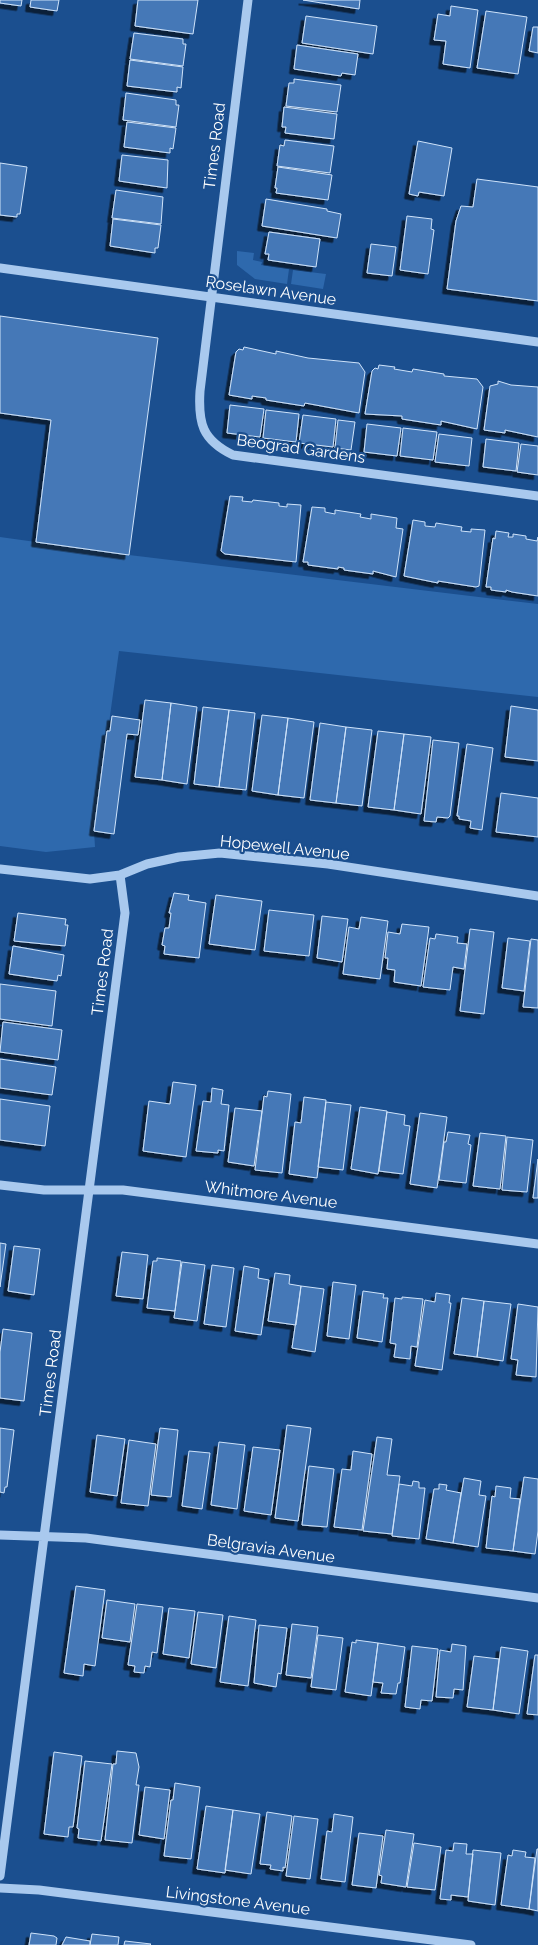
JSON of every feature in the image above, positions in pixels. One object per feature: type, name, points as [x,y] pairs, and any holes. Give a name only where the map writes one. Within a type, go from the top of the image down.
[{"type":"street","name":"Times Road","points":[[212,297],[215,256],[248,0]]},
{"type":"street","name":"Roselawn Avenue","points":[[0,268],[538,342]]},
{"type":"street","name":"Beograd Gardens","points":[[212,297],[199,411],[202,430],[213,442],[233,455],[538,496]]},
{"type":"street","name":"Hopewell Avenue","points":[[0,869],[90,879],[120,875],[147,864],[179,857],[220,853],[328,864],[538,896]]},
{"type":"street","name":"Times Road","points":[[0,1876],[124,913],[120,875]]},
{"type":"street","name":"Whitmore Avenue","points":[[0,1185],[44,1190],[122,1190],[538,1244]]},
{"type":"street","name":"Belgravia Avenue","points":[[0,1535],[86,1538],[538,1598]]},
{"type":"street","name":"Livingstone Avenue","points":[[0,1888],[38,1890],[471,1945]]},
{"type":"shaded area","points":[[237,251],[254,253],[253,260],[262,262],[261,265],[289,269],[287,284],[255,279],[237,265]]},
{"type":"shaded area","points":[[293,270],[326,274],[323,289],[291,284]]},
{"type":"shaded area","points":[[0,537],[129,555],[538,604],[538,697],[119,651],[94,831],[95,847],[46,852],[0,846]]},
{"type":"building","points":[[0,0],[22,0],[21,6],[0,3]]},
{"type":"building","points":[[31,0],[59,0],[57,11],[30,7]]},
{"type":"building","points":[[138,0],[198,0],[193,34],[135,26]]},
{"type":"building","points":[[303,0],[360,0],[359,9]]},
{"type":"building","points":[[451,6],[478,10],[470,68],[443,64],[446,41],[434,40],[438,14],[450,16]]},
{"type":"building","points":[[486,11],[527,17],[518,74],[477,68]]},
{"type":"building","points":[[306,16],[377,26],[373,54],[302,43]]},
{"type":"building","points":[[533,27],[538,27],[538,53],[529,51]]},
{"type":"building","points":[[134,33],[183,39],[183,44],[186,44],[183,66],[130,59]]},
{"type":"building","points":[[297,45],[358,54],[355,75],[342,73],[341,76],[294,69]]},
{"type":"building","points":[[130,60],[183,67],[181,88],[177,87],[177,92],[127,86]]},
{"type":"building","points":[[294,79],[341,85],[337,112],[286,106],[289,83],[294,83]]},
{"type":"building","points":[[126,93],[176,100],[176,105],[179,105],[176,127],[123,120]]},
{"type":"building","points":[[284,107],[337,114],[334,139],[285,133],[286,127],[282,127]]},
{"type":"building","points":[[127,122],[176,128],[173,149],[170,148],[170,153],[124,147]]},
{"type":"building","points":[[285,140],[334,146],[330,173],[277,166],[280,145],[284,146]]},
{"type":"building","points":[[418,141],[452,148],[444,196],[419,192],[418,196],[409,194]]},
{"type":"building","points":[[122,155],[168,160],[167,188],[119,181]]},
{"type":"building","points":[[0,163],[27,167],[20,214],[17,214],[17,217],[0,215]]},
{"type":"building","points":[[278,167],[332,175],[328,200],[276,193]]},
{"type":"building","points":[[477,179],[538,187],[538,301],[447,289],[456,221],[461,206],[473,207]]},
{"type":"building","points":[[116,190],[163,197],[161,224],[112,218]]},
{"type":"building","points":[[266,199],[327,209],[327,211],[341,214],[337,238],[262,226]]},
{"type":"building","points":[[407,216],[432,219],[431,229],[434,230],[428,274],[400,270]]},
{"type":"building","points":[[113,219],[161,225],[158,248],[155,248],[155,253],[110,246]]},
{"type":"building","points":[[269,232],[320,239],[316,267],[268,260],[269,254],[265,254]]},
{"type":"building","points":[[371,244],[396,247],[392,276],[367,273]]},
{"type":"building","points":[[0,316],[158,338],[129,555],[36,542],[51,420],[0,413]]},
{"type":"building","points":[[244,347],[276,354],[276,351],[308,358],[359,363],[365,372],[359,413],[305,403],[304,406],[266,400],[266,398],[252,396],[252,399],[229,395],[236,352],[239,349],[243,350]]},
{"type":"building","points":[[379,365],[412,372],[413,369],[444,374],[444,376],[477,379],[483,387],[477,429],[441,421],[441,425],[402,419],[402,416],[365,414],[372,371],[375,368],[378,369]]},
{"type":"building","points":[[498,381],[511,385],[538,387],[538,437],[505,430],[505,433],[484,430],[490,386],[498,384]]},
{"type":"building","points":[[230,405],[264,409],[260,437],[227,433]]},
{"type":"building","points":[[266,410],[299,414],[296,442],[263,438]]},
{"type":"building","points":[[303,415],[336,419],[333,447],[299,443]]},
{"type":"building","points":[[338,420],[355,422],[351,450],[335,448]]},
{"type":"building","points":[[367,424],[401,428],[397,456],[364,452]]},
{"type":"building","points":[[403,428],[437,432],[433,460],[400,456]]},
{"type":"building","points":[[439,434],[472,438],[469,466],[435,462]]},
{"type":"building","points":[[486,439],[519,443],[516,471],[483,467]]},
{"type":"building","points":[[521,444],[538,446],[538,475],[517,472]]},
{"type":"building","points":[[230,496],[243,497],[242,501],[252,502],[253,500],[279,503],[279,506],[287,507],[287,504],[301,505],[296,562],[225,554],[221,551]]},
{"type":"building","points":[[312,507],[325,508],[325,512],[335,514],[335,510],[361,514],[360,517],[371,519],[371,514],[397,518],[396,528],[403,529],[396,577],[373,571],[373,574],[344,570],[344,568],[338,567],[338,569],[308,565],[308,562],[303,562]]},
{"type":"building","points":[[413,520],[425,522],[425,526],[435,527],[436,523],[462,527],[461,531],[471,532],[471,529],[485,530],[479,586],[438,581],[438,583],[404,576]]},
{"type":"building","points":[[496,531],[509,533],[508,537],[513,537],[513,534],[526,536],[526,539],[537,541],[538,537],[538,596],[506,590],[506,592],[491,590],[491,587],[486,587],[493,538],[495,539]]},
{"type":"building","points":[[145,700],[171,703],[162,780],[135,777]]},
{"type":"building","points":[[171,703],[197,707],[187,784],[162,780]]},
{"type":"building","points":[[511,706],[538,710],[538,761],[505,757]]},
{"type":"building","points":[[203,707],[229,710],[219,787],[194,784]]},
{"type":"building","points":[[229,710],[255,713],[246,790],[219,787]]},
{"type":"building","points":[[262,715],[288,718],[278,795],[252,791]]},
{"type":"building","points":[[112,716],[140,720],[138,735],[127,734],[114,834],[94,831],[107,731],[110,731]]},
{"type":"building","points":[[288,718],[314,722],[304,798],[278,795]]},
{"type":"building","points":[[320,723],[346,727],[336,803],[310,800]]},
{"type":"building","points":[[346,727],[372,730],[362,806],[336,803]]},
{"type":"building","points":[[378,731],[404,734],[394,810],[368,807]]},
{"type":"building","points":[[404,734],[431,737],[421,814],[394,810]]},
{"type":"building","points":[[433,740],[459,743],[450,816],[448,818],[437,817],[436,822],[424,821]]},
{"type":"building","points":[[467,744],[493,748],[482,830],[470,828],[471,821],[459,819],[459,816],[457,816]]},
{"type":"building","points":[[501,793],[538,798],[538,837],[496,832]]},
{"type":"building","points":[[174,893],[189,895],[188,900],[206,903],[199,958],[164,954],[165,946],[162,945],[165,928],[169,928],[171,913],[169,913]]},
{"type":"building","points":[[216,895],[262,901],[255,950],[209,944]]},
{"type":"building","points":[[269,910],[314,915],[309,956],[264,951]]},
{"type":"building","points":[[18,913],[66,919],[65,925],[68,925],[65,946],[14,941]]},
{"type":"building","points":[[322,916],[348,919],[342,962],[317,958]]},
{"type":"building","points":[[361,917],[388,921],[380,979],[343,974],[349,927],[359,929]]},
{"type":"building","points":[[402,924],[429,927],[421,986],[394,982],[395,970],[387,969],[388,958],[385,958],[388,932],[400,934]]},
{"type":"building","points":[[470,929],[494,932],[484,1014],[460,1011]]},
{"type":"building","points":[[436,934],[458,937],[457,943],[467,944],[464,969],[453,967],[450,990],[423,987],[430,938],[435,939]]},
{"type":"building","points":[[508,938],[530,941],[524,991],[502,988]]},
{"type":"building","points":[[531,939],[538,940],[538,1008],[523,1007]]},
{"type":"building","points":[[13,946],[64,955],[61,976],[58,975],[57,981],[9,974]]},
{"type":"building","points":[[0,984],[56,991],[52,1026],[0,1019]]},
{"type":"building","points":[[3,1022],[62,1030],[58,1060],[0,1052]]},
{"type":"building","points":[[0,1059],[56,1067],[52,1095],[0,1088]]},
{"type":"building","points":[[173,1082],[196,1085],[186,1157],[143,1151],[149,1101],[170,1104]]},
{"type":"building","points":[[212,1088],[223,1090],[221,1104],[229,1105],[224,1151],[218,1150],[218,1153],[196,1151],[203,1101],[211,1102]]},
{"type":"building","points":[[268,1091],[291,1094],[282,1173],[255,1170],[264,1096],[267,1097]]},
{"type":"building","points":[[304,1097],[326,1100],[317,1178],[289,1174],[295,1122],[301,1123]]},
{"type":"building","points":[[0,1099],[50,1106],[45,1146],[0,1140]]},
{"type":"building","points":[[326,1102],[351,1105],[343,1170],[318,1167]]},
{"type":"building","points":[[360,1107],[387,1111],[378,1174],[351,1169]]},
{"type":"building","points":[[235,1108],[262,1111],[254,1166],[228,1162]]},
{"type":"building","points":[[387,1112],[405,1115],[404,1125],[410,1126],[403,1174],[379,1171]]},
{"type":"building","points":[[420,1113],[447,1117],[437,1188],[410,1184]]},
{"type":"building","points":[[448,1132],[470,1135],[468,1144],[471,1145],[466,1183],[439,1180],[444,1142],[446,1142]]},
{"type":"building","points":[[480,1133],[506,1136],[500,1189],[473,1186]]},
{"type":"building","points":[[507,1137],[533,1140],[527,1192],[502,1190]]},
{"type":"building","points":[[538,1159],[538,1198],[533,1198]]},
{"type":"building","points":[[0,1243],[6,1244],[0,1287]]},
{"type":"building","points":[[14,1246],[40,1249],[34,1295],[8,1291]]},
{"type":"building","points":[[122,1252],[148,1255],[143,1299],[116,1296]]},
{"type":"building","points":[[157,1258],[181,1261],[175,1311],[147,1308],[153,1261],[157,1261]]},
{"type":"building","points":[[182,1262],[205,1265],[197,1321],[174,1318]]},
{"type":"building","points":[[212,1265],[234,1268],[226,1327],[204,1324]]},
{"type":"building","points":[[244,1266],[259,1269],[258,1278],[269,1280],[261,1335],[235,1331]]},
{"type":"building","points":[[275,1273],[290,1275],[289,1284],[301,1286],[296,1325],[268,1321]]},
{"type":"building","points":[[333,1282],[356,1285],[349,1339],[327,1336]]},
{"type":"building","points":[[301,1286],[324,1289],[315,1352],[292,1348]]},
{"type":"building","points":[[363,1291],[384,1294],[383,1298],[388,1298],[382,1342],[357,1338]]},
{"type":"building","points":[[436,1293],[450,1295],[449,1303],[451,1303],[442,1370],[415,1366],[425,1300],[435,1302]]},
{"type":"building","points":[[402,1297],[423,1299],[417,1347],[411,1346],[410,1359],[394,1357],[396,1344],[390,1343],[395,1298],[402,1299]]},
{"type":"building","points":[[462,1298],[484,1301],[477,1357],[454,1354]]},
{"type":"building","points":[[484,1301],[511,1304],[503,1361],[477,1357]]},
{"type":"building","points":[[518,1304],[538,1307],[536,1377],[516,1375],[518,1360],[511,1359]]},
{"type":"building","points":[[3,1329],[32,1333],[24,1401],[0,1398],[0,1352]]},
{"type":"building","points":[[287,1425],[311,1428],[298,1521],[275,1518]]},
{"type":"building","points":[[0,1428],[14,1430],[7,1487],[5,1487],[4,1493],[0,1492]]},
{"type":"building","points":[[160,1428],[178,1430],[171,1497],[151,1495]]},
{"type":"building","points":[[97,1435],[125,1439],[117,1496],[90,1492]]},
{"type":"building","points":[[377,1437],[392,1439],[387,1475],[400,1476],[392,1534],[363,1531]]},
{"type":"building","points":[[129,1440],[156,1444],[148,1506],[121,1503]]},
{"type":"building","points":[[219,1442],[245,1445],[237,1509],[211,1505]]},
{"type":"building","points":[[253,1447],[280,1450],[271,1515],[244,1511]]},
{"type":"building","points":[[189,1451],[210,1453],[202,1509],[182,1506]]},
{"type":"building","points":[[353,1451],[372,1454],[362,1530],[334,1527],[342,1469],[351,1470]]},
{"type":"building","points":[[309,1466],[334,1469],[327,1527],[302,1525]]},
{"type":"building","points":[[524,1477],[538,1479],[538,1531],[535,1554],[513,1551]]},
{"type":"building","points":[[464,1478],[481,1481],[479,1495],[486,1496],[478,1547],[453,1543]]},
{"type":"building","points":[[413,1481],[419,1482],[419,1488],[425,1488],[419,1539],[392,1536],[399,1484],[412,1486]]},
{"type":"building","points":[[439,1484],[447,1485],[446,1490],[461,1493],[453,1543],[426,1539],[434,1489],[439,1489]]},
{"type":"building","points":[[496,1486],[511,1488],[510,1498],[520,1499],[513,1551],[486,1548],[492,1496],[495,1497]]},
{"type":"building","points":[[76,1586],[105,1590],[95,1666],[84,1664],[83,1676],[64,1673]]},
{"type":"building","points":[[107,1600],[135,1604],[130,1642],[102,1638]]},
{"type":"building","points":[[137,1604],[163,1607],[157,1653],[152,1652],[150,1667],[145,1666],[144,1673],[134,1672],[135,1666],[128,1665]]},
{"type":"building","points":[[169,1608],[195,1611],[189,1658],[163,1654]]},
{"type":"building","points":[[198,1612],[223,1615],[216,1668],[191,1664]]},
{"type":"building","points":[[229,1616],[256,1620],[248,1686],[220,1682]]},
{"type":"building","points":[[292,1624],[318,1627],[311,1678],[286,1675]]},
{"type":"building","points":[[259,1625],[287,1628],[281,1674],[278,1673],[276,1687],[254,1683]]},
{"type":"building","points":[[318,1635],[343,1638],[336,1690],[311,1687]]},
{"type":"building","points":[[356,1640],[378,1643],[371,1696],[345,1692],[352,1642],[356,1643]]},
{"type":"building","points":[[378,1643],[405,1647],[400,1683],[398,1683],[396,1694],[381,1693],[383,1683],[373,1682]]},
{"type":"building","points":[[452,1644],[466,1646],[463,1690],[454,1689],[453,1698],[436,1697],[440,1650],[451,1652]]},
{"type":"building","points":[[412,1646],[438,1649],[432,1701],[421,1700],[420,1709],[405,1707]]},
{"type":"building","points":[[501,1647],[528,1651],[519,1714],[493,1710]]},
{"type":"building","points":[[535,1655],[538,1655],[538,1715],[527,1714]]},
{"type":"building","points":[[474,1656],[499,1659],[493,1710],[467,1707]]},
{"type":"building","points":[[117,1751],[136,1753],[139,1767],[136,1785],[139,1785],[132,1843],[105,1840],[113,1764],[116,1764]]},
{"type":"building","points":[[54,1752],[82,1756],[73,1827],[69,1827],[68,1837],[44,1834]]},
{"type":"building","points":[[85,1761],[112,1764],[101,1841],[78,1838],[79,1829],[77,1828]]},
{"type":"building","points":[[175,1783],[200,1787],[191,1859],[164,1856]]},
{"type":"building","points":[[145,1787],[170,1790],[164,1839],[139,1835]]},
{"type":"building","points":[[206,1806],[233,1810],[225,1873],[197,1869]]},
{"type":"building","points":[[233,1810],[260,1814],[251,1874],[225,1870]]},
{"type":"building","points":[[267,1812],[292,1816],[283,1871],[270,1869],[271,1865],[260,1864]]},
{"type":"building","points":[[334,1814],[353,1817],[345,1882],[321,1879],[327,1831],[332,1832]]},
{"type":"building","points":[[294,1816],[318,1819],[310,1879],[286,1876]]},
{"type":"building","points":[[386,1830],[414,1834],[406,1887],[381,1883],[382,1876],[379,1875]]},
{"type":"building","points":[[359,1833],[383,1836],[376,1888],[352,1885]]},
{"type":"building","points":[[414,1843],[441,1847],[435,1890],[407,1887]]},
{"type":"building","points":[[454,1843],[467,1844],[466,1854],[473,1854],[468,1897],[451,1895],[451,1900],[440,1899],[446,1850],[453,1851]]},
{"type":"building","points":[[538,1849],[538,1911],[529,1909]]},
{"type":"building","points":[[473,1850],[501,1853],[495,1905],[468,1901]]},
{"type":"building","points":[[513,1850],[526,1852],[525,1857],[535,1858],[529,1909],[501,1905],[508,1855],[512,1856]]},
{"type":"building","points":[[31,1933],[54,1936],[57,1938],[56,1945],[29,1945]]},
{"type":"building","points":[[92,1934],[119,1937],[118,1945],[90,1945]]},
{"type":"building","points":[[66,1937],[90,1941],[90,1945],[62,1945]]},
{"type":"building","points":[[125,1941],[151,1944],[124,1945]]}]
